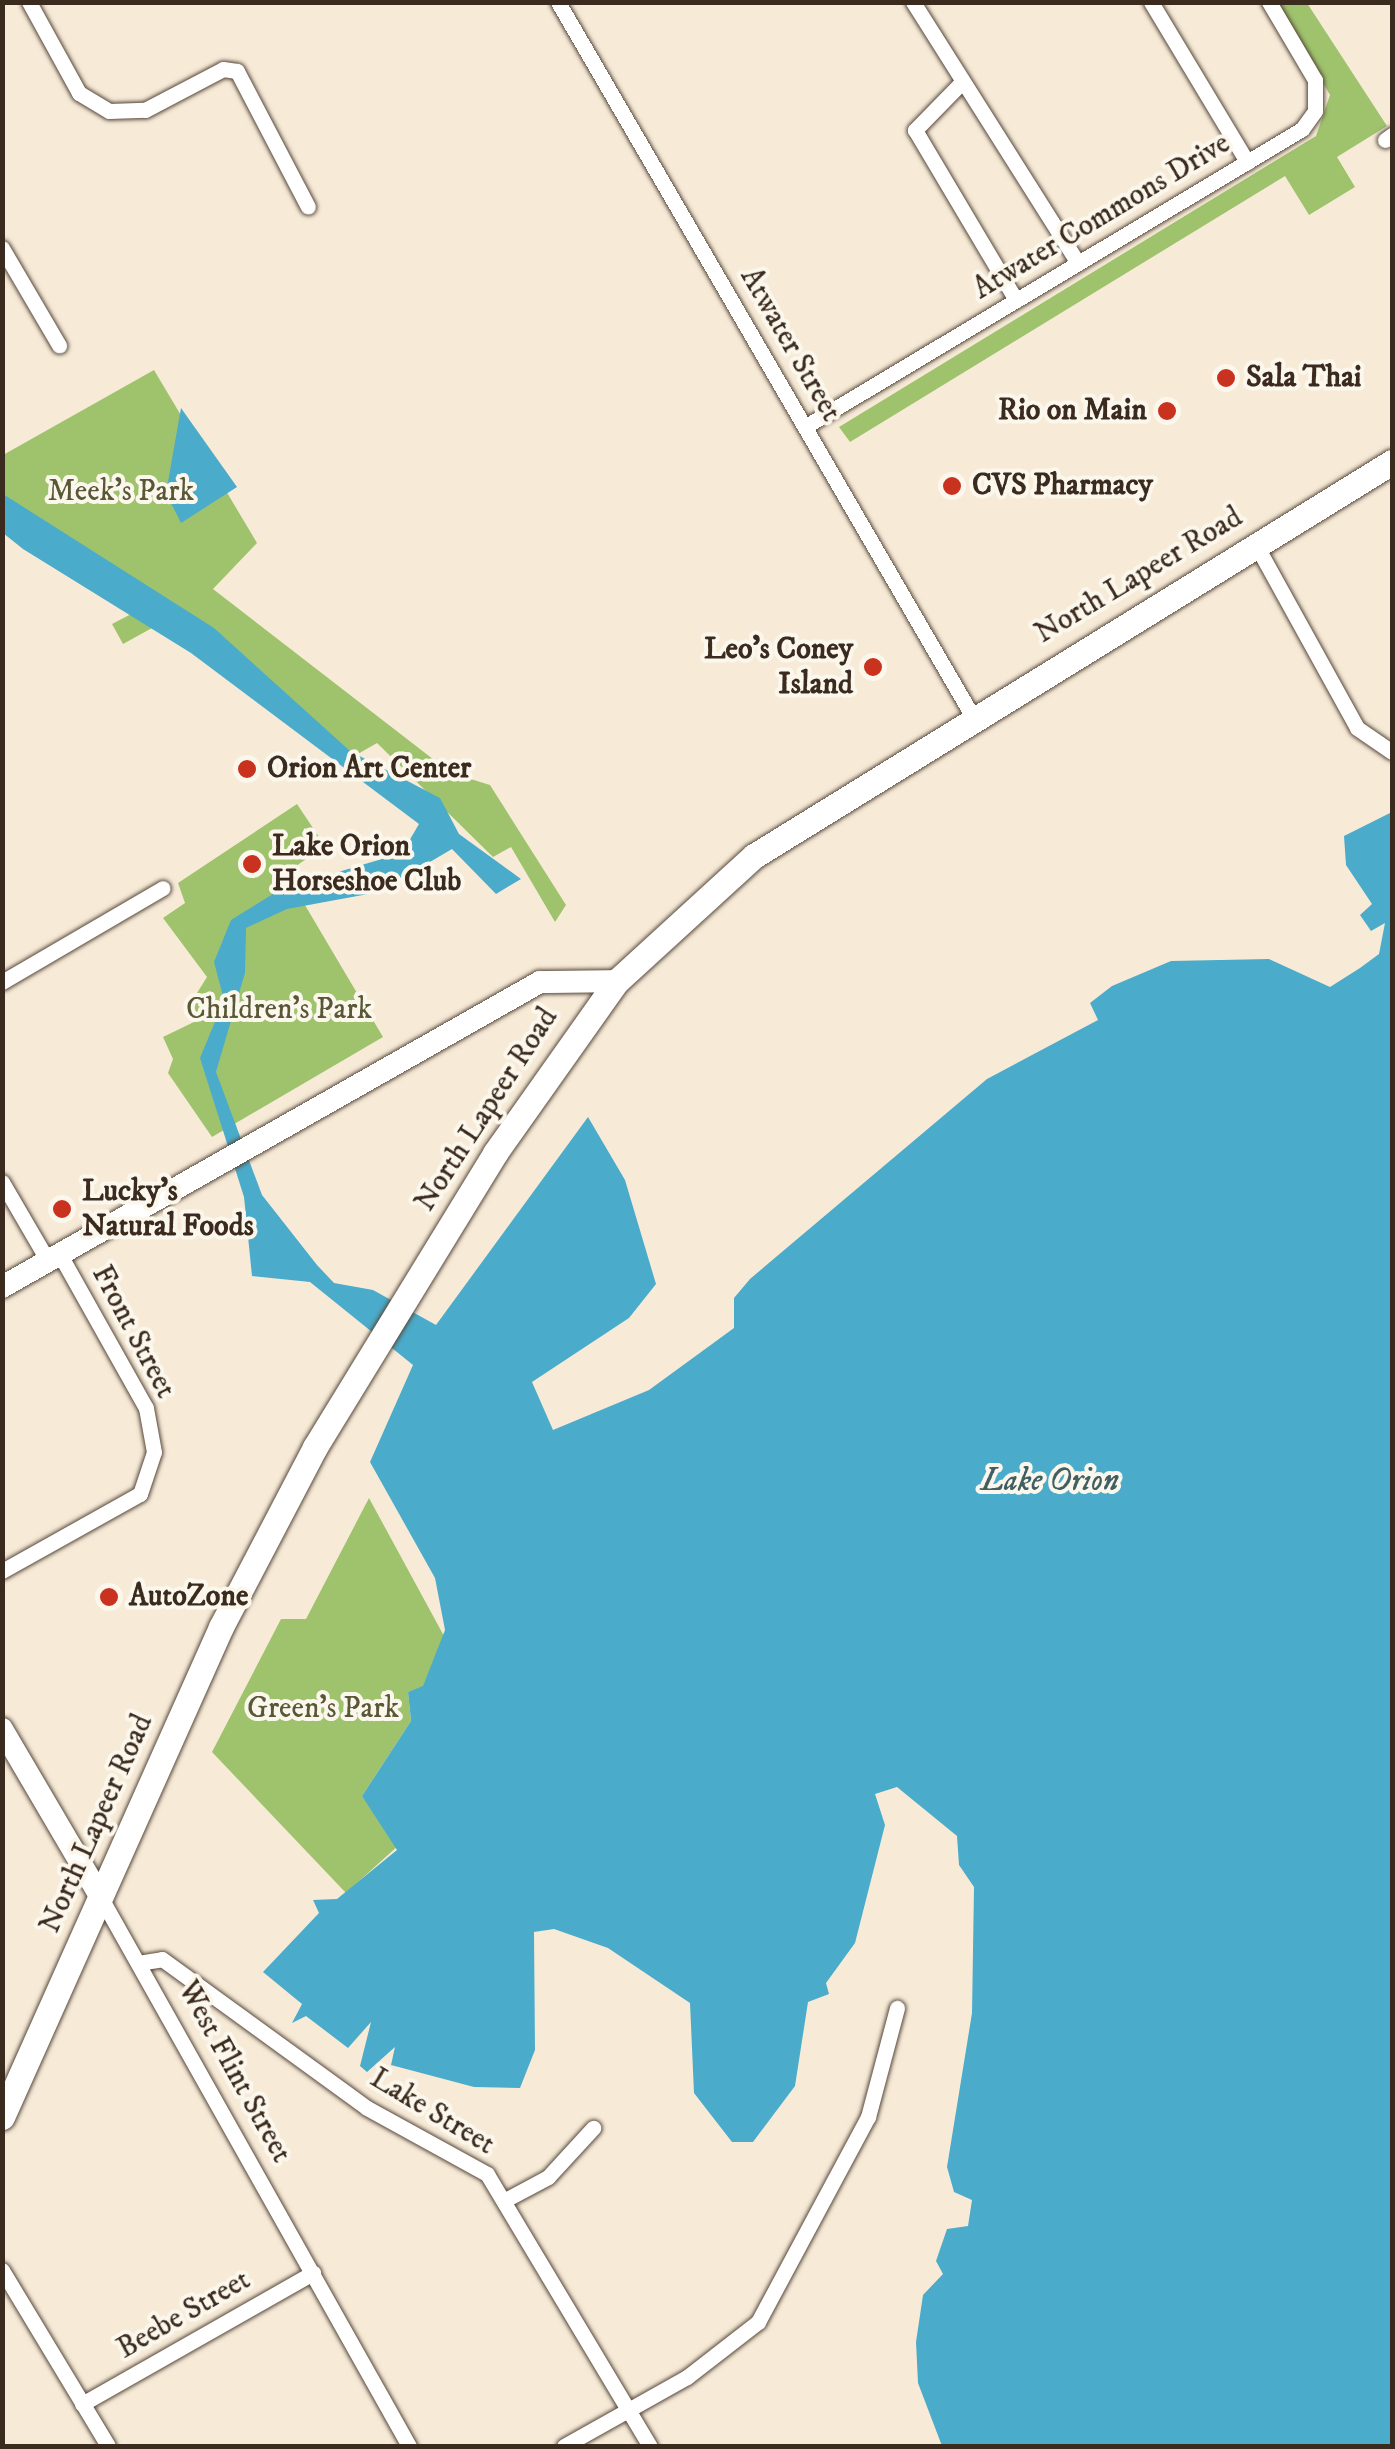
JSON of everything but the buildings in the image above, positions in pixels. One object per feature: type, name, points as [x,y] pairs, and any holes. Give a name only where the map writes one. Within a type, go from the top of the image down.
[{"type":"main road","name":"North Lapeer Road","points":[[2,2117],[221,1627],[405,1295],[616,980],[754,856],[972,717],[1392,462]]},
{"type":"street","points":[[28,2],[79,93],[109,112],[145,110],[223,68],[237,71],[308,206]]},
{"type":"street","name":"Atwater Street","points":[[558,2],[972,717]]},
{"type":"street","points":[[913,2],[1078,264]]},
{"type":"street","points":[[1151,2],[1248,162]]},
{"type":"street","name":"Atwater Commons Drive","points":[[806,426],[1248,162],[1316,111],[1315,80],[1269,2]]},
{"type":"street","points":[[961,83],[916,130],[1016,300]]},
{"type":"street","points":[[2,248],[60,345]]},
{"type":"street","points":[[1254,543],[1357,728],[1392,752]]},
{"type":"street","points":[[2,982],[163,888]]},
{"type":"street","points":[[2,1287],[540,982],[616,980]]},
{"type":"street","name":"Front Street","points":[[2,1182],[54,1258],[150,1418],[154,1452],[140,1494],[2,1571]]},
{"type":"street","name":"West Flint Street","points":[[2,1729],[409,2446]]},
{"type":"street","name":"Lake Street","points":[[138,1963],[162,1959],[367,2108],[487,2174],[507,2199],[650,2446]]},
{"type":"street","points":[[564,2446],[725,2352],[775,2298],[868,2117],[897,2008]]},
{"type":"street","points":[[507,2199],[548,2178],[593,2128]]},
{"type":"street","points":[[2,2270],[108,2446]]},
{"type":"street","name":"Beebe Street","points":[[82,2404],[313,2273]]},
{"type":"green space","points":[[1276,3],[1307,3],[1387,126],[1337,157],[1355,187],[1309,215],[1285,176],[850,442],[839,427],[1316,136],[1330,95]]},
{"type":"green space","name":"Meek's Park","points":[[154,370],[257,543],[213,589],[451,773],[490,785],[566,905],[555,922],[511,847],[493,857],[377,743],[344,762],[172,617],[123,644],[112,624],[137,611],[3,515],[3,455]]},
{"type":"green space","name":"Children's Park","points":[[297,804],[325,846],[286,873],[383,1037],[212,1137],[168,1073],[173,1059],[163,1037],[196,1021],[192,1001],[207,977],[163,918],[185,903],[178,883]]},
{"type":"green space","name":"Green's Park","points":[[369,1498],[444,1636],[423,1687],[408,1692],[411,1721],[362,1796],[400,1844],[346,1893],[212,1752],[281,1619],[306,1619]]},
{"type":"water","points":[[181,408],[237,487],[181,523],[166,493]]},
{"type":"water","name":"Lake Orion","points":[[3,494],[214,628],[350,751],[440,798],[459,834],[521,879],[496,894],[452,849],[379,892],[287,909],[246,928],[245,973],[216,1072],[262,1195],[317,1265],[334,1283],[373,1290],[436,1325],[588,1117],[625,1180],[656,1284],[629,1318],[532,1382],[553,1430],[649,1390],[734,1328],[734,1298],[750,1279],[987,1079],[1098,1020],[1090,1003],[1112,986],[1171,961],[1269,959],[1330,987],[1360,968],[1379,954],[1385,923],[1371,931],[1360,915],[1372,904],[1346,865],[1344,836],[1392,812],[1392,2446],[942,2446],[918,2383],[916,2342],[923,2295],[943,2274],[936,2261],[947,2229],[968,2226],[972,2200],[954,2192],[947,2167],[972,2013],[974,1887],[959,1865],[957,1836],[897,1787],[875,1794],[885,1825],[855,1943],[826,1983],[829,1994],[808,2002],[795,2086],[753,2142],[732,2142],[694,2093],[690,2003],[608,1948],[554,1929],[534,1932],[535,2050],[520,2088],[474,2087],[391,2065],[395,2047],[367,2072],[360,2066],[371,2022],[348,2048],[306,2016],[292,2023],[302,2004],[263,1972],[319,1913],[313,1900],[337,1899],[397,1850],[362,1796],[411,1721],[408,1692],[423,1686],[445,1630],[435,1578],[370,1462],[413,1365],[310,1282],[252,1276],[244,1197],[200,1058],[224,1000],[214,962],[231,920],[281,889],[402,853],[419,824],[191,653],[23,549],[3,533]]},
{"type":"place","name":"Sala Thai","points":[[1226,378]]},
{"type":"place","name":"Rio on Main","points":[[1167,411]]},
{"type":"place","name":"CVS Pharmacy","points":[[952,486]]},
{"type":"place","name":"Leo's Coney Island","points":[[873,667]]},
{"type":"place","name":"Orion Art Center","points":[[247,769]]},
{"type":"place","name":"Lake Orion Horseshoe Club","points":[[252,864]]},
{"type":"place","name":"Lucky's Natural Foods","points":[[62,1209]]},
{"type":"place","name":"AutoZone","points":[[109,1597]]}]
